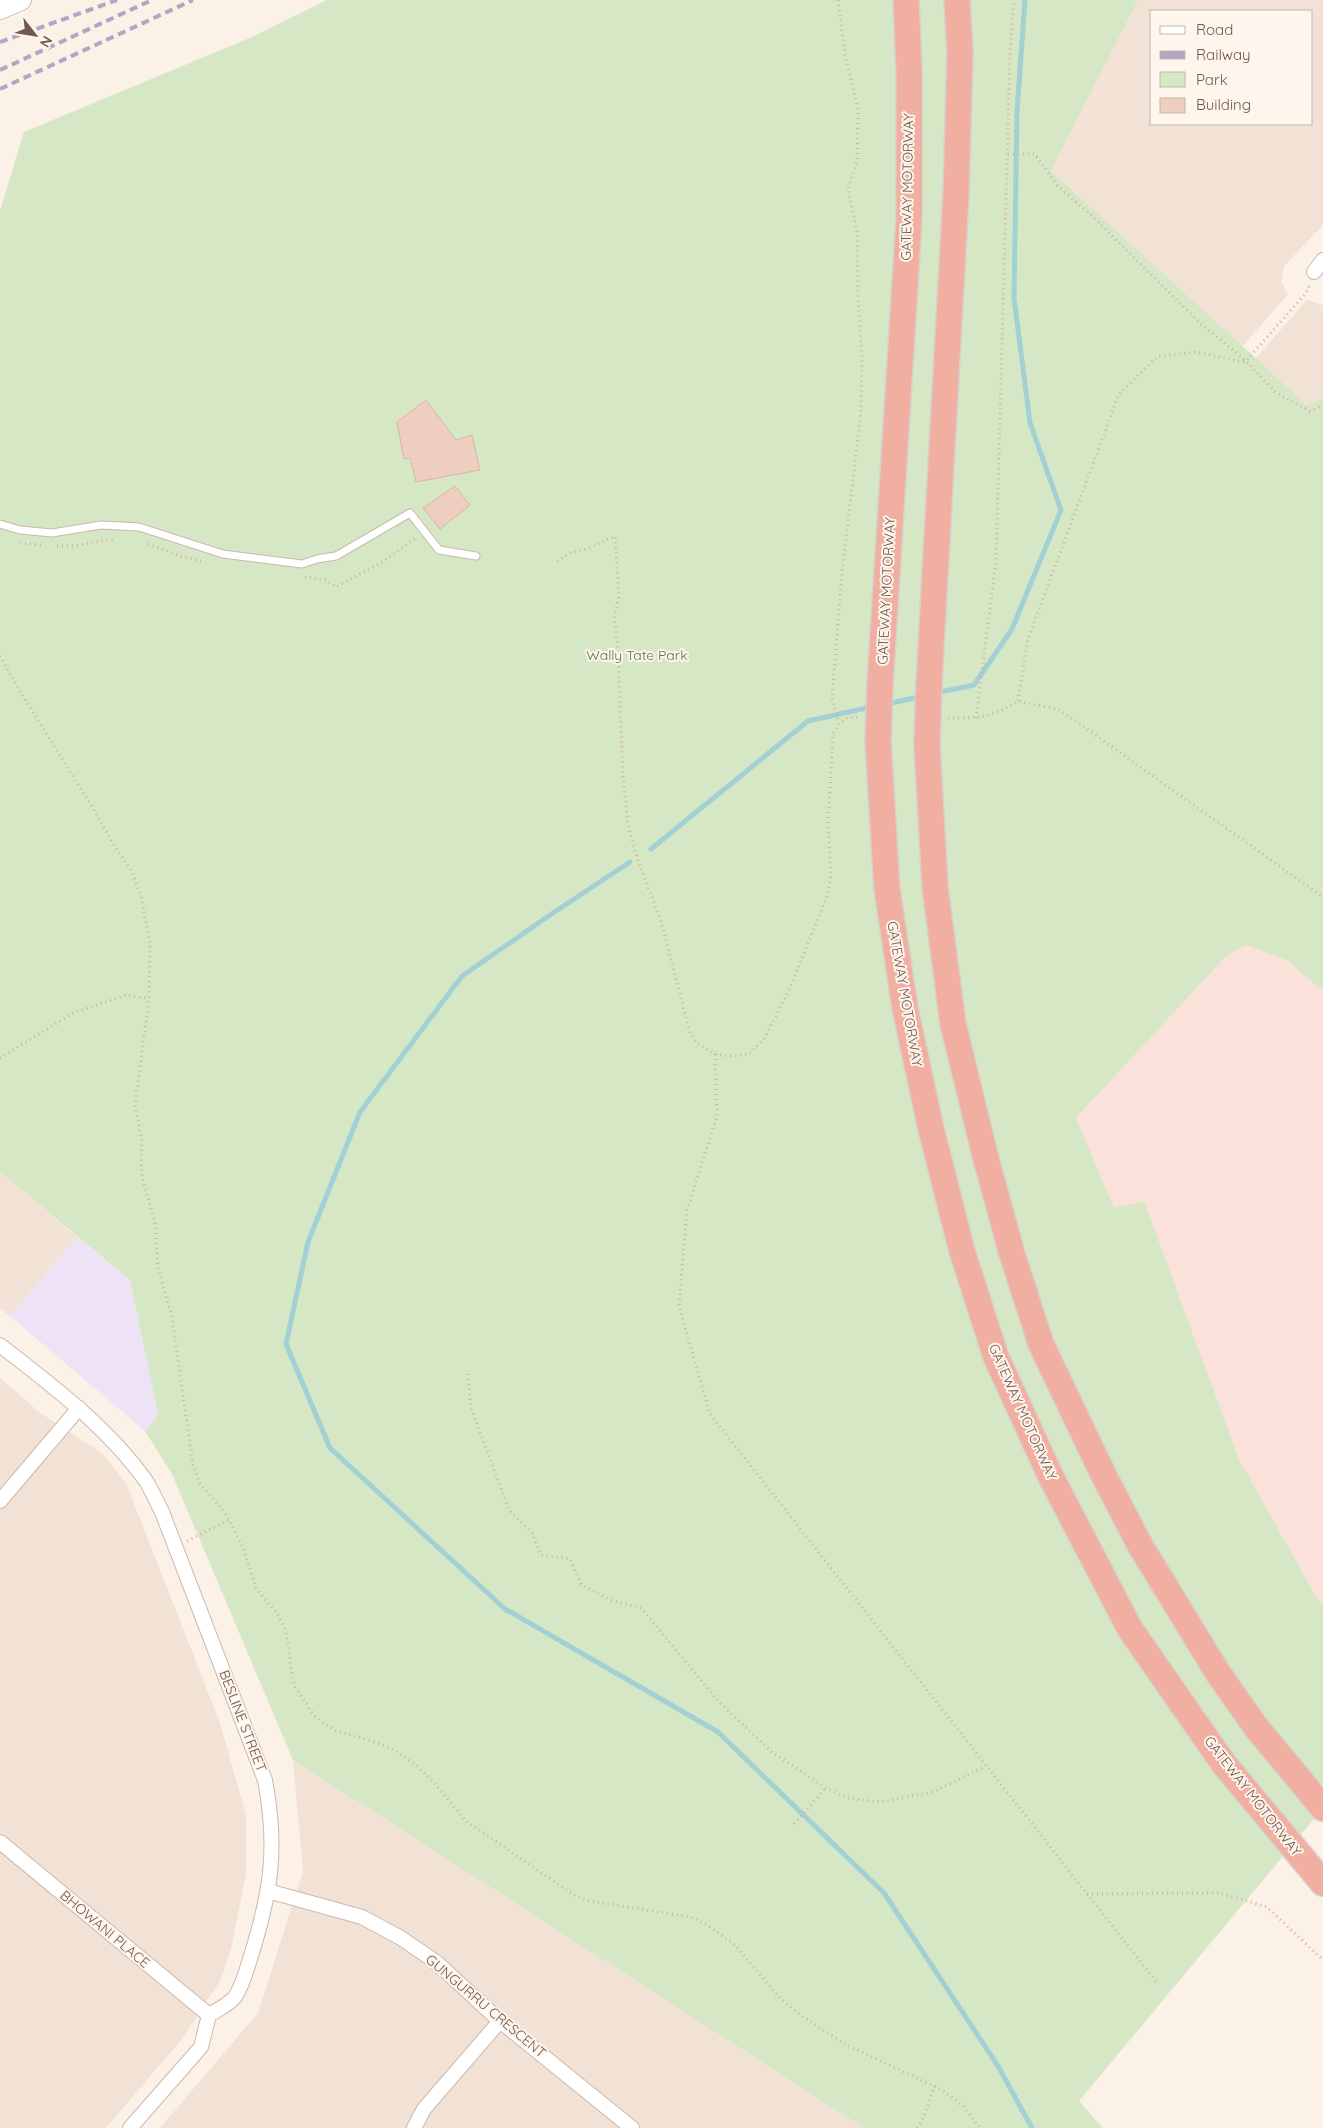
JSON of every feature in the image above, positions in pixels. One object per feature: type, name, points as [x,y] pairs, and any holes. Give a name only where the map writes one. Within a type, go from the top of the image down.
[{"type":"highway","name":"GATEWAY MOTORWAY","points":[[906,0],[909,69],[909,219],[878,742],[887,889],[905,1008],[931,1129],[962,1251],[996,1357],[1051,1477],[1130,1629],[1224,1764],[1323,1883]]},
{"type":"highway","points":[[957,0],[960,53],[956,194],[927,744],[935,887],[953,1024],[992,1182],[1012,1254],[1041,1344],[1104,1476],[1142,1547],[1218,1673],[1256,1727],[1323,1808]]},
{"type":"main road","points":[[0,9],[21,0]]},
{"type":"street","points":[[1314,272],[1323,260]]},
{"type":"street","name":"BESLINE STREET","points":[[0,1345],[80,1408],[120,1449],[146,1482],[162,1512],[176,1547],[265,1780],[272,1824],[272,1850],[268,1891],[260,1929],[235,1998],[209,2015]]},
{"type":"street","points":[[0,1501],[80,1408]]},
{"type":"street","name":"BHOWANI PLACE","points":[[0,1842],[209,2015]]},
{"type":"street","name":"GUNGURRU CRESCENT","points":[[268,1891],[362,1916],[401,1938],[436,1962],[500,2021],[632,2128]]},
{"type":"street","points":[[130,2128],[201,2047],[209,2015]]},
{"type":"street","points":[[414,2128],[424,2109],[500,2021]]},
{"type":"lane","points":[[0,524],[20,530],[52,533],[101,525],[139,527],[223,554],[302,564],[336,556],[410,513],[439,550],[476,556]]},
{"type":"path","points":[[838,0],[844,55],[858,110],[857,162],[848,189],[857,230],[858,299],[862,359],[861,411],[842,573],[832,698],[839,722]]},
{"type":"path","points":[[976,718],[996,562],[1010,54],[1014,0]]},
{"type":"path","points":[[1008,154],[1034,154],[1057,185],[1093,217],[1201,324],[1246,361],[1274,392],[1310,411],[1323,405]]},
{"type":"path","points":[[1018,701],[1028,639],[1119,394],[1158,356],[1197,352],[1242,362],[1246,361],[1306,294],[1314,272]]},
{"type":"path","points":[[556,561],[570,553],[587,549],[615,536],[619,597],[614,618],[618,647],[623,778],[628,825],[637,858],[661,920],[690,1033],[698,1044],[715,1054],[730,1056],[749,1054],[764,1039],[789,990],[828,894],[832,872],[828,827],[833,734],[839,722],[851,716],[860,717]]},
{"type":"path","points":[[0,656],[132,872],[142,896],[150,944],[148,999],[135,1105],[142,1142],[143,1181],[155,1224],[158,1268],[172,1318],[185,1420],[193,1465],[199,1482],[229,1520],[244,1550],[256,1588],[278,1614],[285,1629],[295,1687],[314,1714],[323,1723],[337,1731],[375,1742],[398,1752],[417,1766],[436,1785],[466,1821],[574,1895],[597,1903],[691,1917],[707,1925],[735,1944],[779,1997],[800,2015],[845,2044],[935,2086],[964,2107],[980,2128]]},
{"type":"path","points":[[947,718],[976,718],[1001,712],[1018,701],[1060,710],[1323,897]]},
{"type":"path","points":[[0,1058],[73,1013],[127,995],[148,999]]},
{"type":"path","points":[[715,1054],[717,1116],[688,1210],[679,1306],[710,1414],[1158,1984]]},
{"type":"path","points":[[468,1374],[471,1408],[510,1510],[532,1534],[541,1555],[570,1559],[581,1584],[610,1600],[641,1608],[720,1703],[772,1752],[826,1788],[847,1798],[881,1802],[934,1792],[986,1766]]},
{"type":"path","points":[[176,1547],[229,1520]]},
{"type":"path","points":[[794,1824],[826,1788]]},
{"type":"path","points":[[1086,1894],[1220,1892],[1266,1906],[1323,1960]]},
{"type":"path","points":[[917,2128],[924,2116],[935,2086]]},
{"type":"shaded area","points":[[1138,0],[1323,0],[1323,225],[1284,266],[1281,281],[1288,294],[1242,347],[1051,171]]},
{"type":"shaded area","points":[[1307,300],[1323,305],[1323,399],[1308,405],[1255,359]]},
{"type":"shaded area","points":[[1292,884],[1323,909],[1323,1603],[1318,1600],[1239,1459],[1144,1202],[1114,1209],[1076,1118]]},
{"type":"shaded area","points":[[0,1172],[77,1237],[10,1316],[0,1308]]},
{"type":"shaded area","points":[[77,1237],[130,1280],[158,1415],[145,1431],[10,1316]]},
{"type":"shaded area","points":[[0,1378],[39,1412],[103,1454],[126,1483],[220,1723],[246,1815],[246,1874],[231,1949],[220,1981],[182,2039],[106,2128],[0,2128]]},
{"type":"shaded area","points":[[293,1760],[864,2128],[160,2128],[258,2013],[303,1871]]},
{"type":"green space","name":"Wally Tate Park","points":[[327,0],[1138,0],[1051,171],[1307,405],[1323,399],[1323,987],[1320,989],[1287,960],[1246,945],[1227,955],[1076,1118],[1114,1208],[1144,1201],[1239,1459],[1318,1600],[1323,1603],[1323,1808],[1079,2101],[1103,2128],[864,2128],[293,1760],[172,1474],[145,1431],[158,1415],[130,1280],[0,1172],[0,211],[24,132],[252,37]]},
{"type":"building","points":[[426,400],[456,440],[472,435],[480,470],[416,482],[410,458],[404,459],[397,422]]},
{"type":"building","points":[[455,486],[470,505],[440,529],[423,508]]},
{"type":"waterway","points":[[936,693],[974,685],[1012,629],[1061,510],[1030,423],[1014,298],[1017,111],[1025,0]]},
{"type":"waterway","points":[[887,704],[923,696]]},
{"type":"waterway","points":[[651,849],[808,721],[871,707]]},
{"type":"waterway","points":[[630,862],[462,976],[360,1112],[308,1242],[286,1344],[330,1448],[505,1609],[718,1732],[884,1893],[998,2066],[1032,2128]]},
{"type":"railway","points":[[0,42],[117,0]]},
{"type":"railway","points":[[0,70],[152,0]]},
{"type":"railway","points":[[0,89],[193,0]]}]
